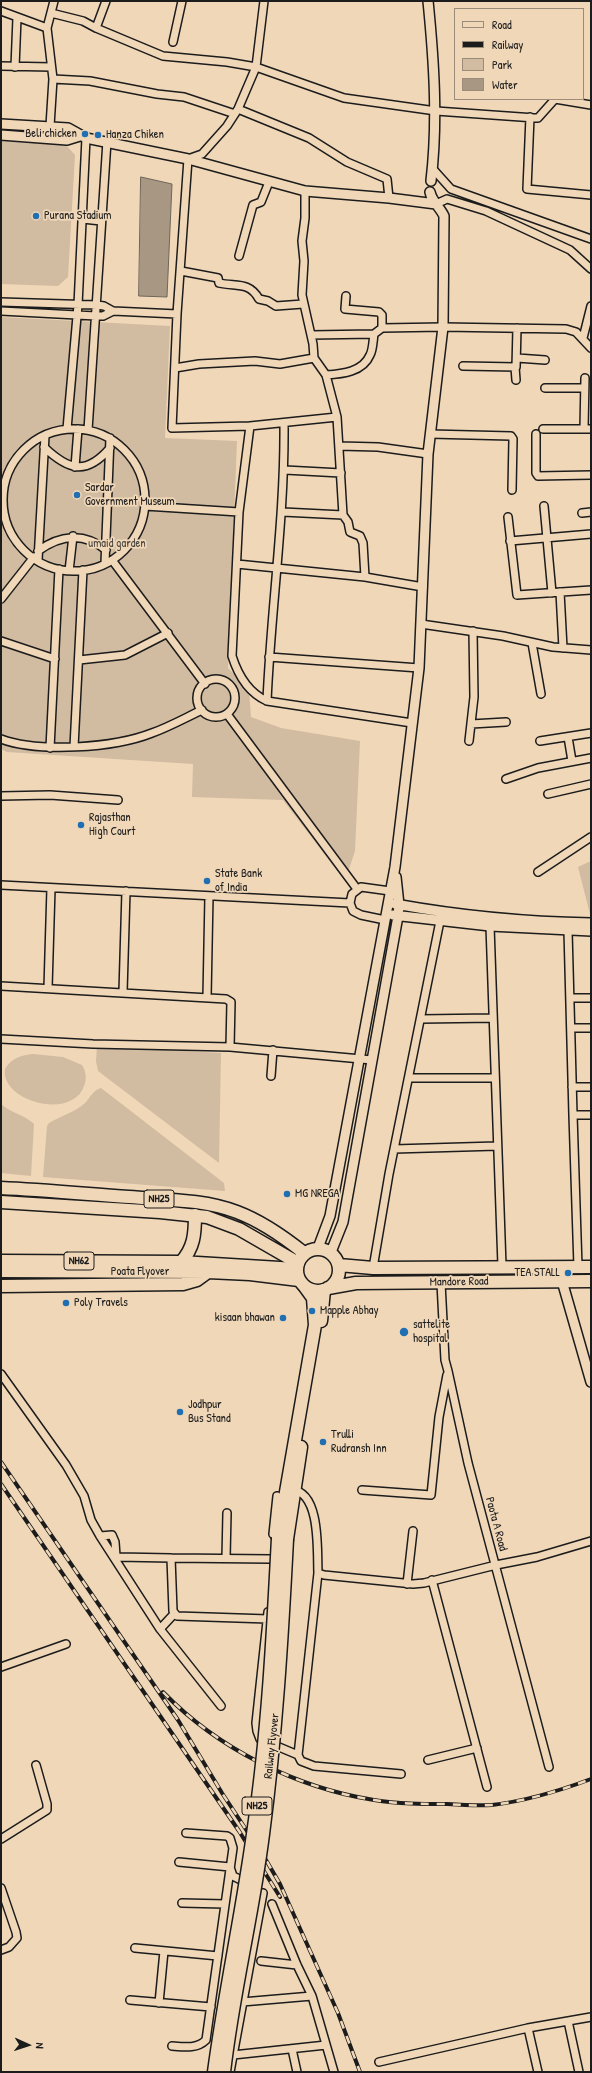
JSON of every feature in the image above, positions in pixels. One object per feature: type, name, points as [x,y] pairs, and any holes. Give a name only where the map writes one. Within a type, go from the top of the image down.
[{"type":"main road","name":"NH25","points":[[1,1188],[209,1204],[249,1217],[291,1242],[300,1270],[314,1298],[315,1325],[285,1492]]},
{"type":"main road","points":[[48,1191],[48,1204]]},
{"type":"main road","name":"NH25","points":[[1,1202],[195,1215],[219,1221],[239,1229],[300,1270]]},
{"type":"main road","points":[[181,1262],[191,1249],[194,1239],[195,1215]]},
{"type":"main road","points":[[318,1248],[330,1252],[339,1265],[337,1278],[326,1289]]},
{"type":"main road","name":"NH62","points":[[208,1272],[250,1274],[300,1270],[318,1248]]},
{"type":"main road","name":"Poata Flyover","points":[[1,1261],[157,1267],[208,1272]]},
{"type":"main road","name":"NH62","points":[[181,1262],[300,1270]]},
{"type":"main road","name":"Poata Flyover","points":[[1,1271],[157,1267],[181,1262]]},
{"type":"main road","name":"Mandore Road","points":[[339,1265],[373,1268],[453,1268],[502,1266],[591,1267]]},
{"type":"main road","name":"NH62","points":[[300,1270],[311,1290],[326,1289]]},
{"type":"main road","points":[[1,1286],[183,1284],[197,1280],[208,1272]]},
{"type":"main road","name":"Mandore Road","points":[[326,1289],[356,1283],[591,1281]]},
{"type":"main road","name":"NH25","points":[[285,1492],[326,1289]]},
{"type":"main road","name":"Railway Flyover","points":[[224,2072],[228,2032],[263,1834],[281,1665],[285,1492]]},
{"type":"main road","name":"Railway Flyover","points":[[214,2072],[254,1827],[283,1539]]},
{"type":"street","points":[[50,126],[53,79],[47,28],[54,1]]},
{"type":"street","points":[[96,28],[106,1]]},
{"type":"street","points":[[173,42],[182,1]]},
{"type":"street","points":[[188,159],[202,154],[227,126],[236,111],[256,67],[262,1]]},
{"type":"street","points":[[428,1],[436,111],[431,182]]},
{"type":"street","points":[[1,11],[47,28]]},
{"type":"street","points":[[52,13],[83,22],[163,56],[227,62],[256,67],[344,98],[436,111],[538,118],[554,100]]},
{"type":"street","points":[[15,67],[17,18]]},
{"type":"street","points":[[1,66],[51,67]]},
{"type":"street","points":[[53,79],[90,81],[157,94],[184,97],[236,111],[309,138],[347,162],[387,179],[389,198]]},
{"type":"street","points":[[561,100],[591,105]]},
{"type":"street","points":[[530,117],[526,189],[591,196]]},
{"type":"street","points":[[1,124],[68,128],[83,137]]},
{"type":"street","points":[[1,135],[67,140],[83,137],[107,141],[188,159],[305,192],[389,198],[436,204],[447,199],[486,211],[570,250],[591,269]]},
{"type":"street","points":[[67,429],[78,305],[83,219],[83,137]]},
{"type":"street","points":[[88,430],[107,141]]},
{"type":"street","points":[[188,159],[177,314],[172,428],[250,426],[337,417]]},
{"type":"street","points":[[433,169],[451,189],[591,239]]},
{"type":"street","points":[[240,256],[253,205],[261,202],[269,182]]},
{"type":"street","points":[[305,192],[305,218],[302,241],[304,261],[302,275],[303,304],[311,335],[314,358],[326,375],[337,417],[343,515],[348,522],[350,532],[360,536],[363,543],[365,577]]},
{"type":"street","points":[[318,1248],[330,1216],[395,867],[419,668],[428,454],[443,327],[444,216],[430,192]]},
{"type":"street","points":[[83,219],[101,221]]},
{"type":"street","points":[[181,271],[218,278],[219,283],[226,285],[248,287],[255,292],[259,299],[268,301],[276,306],[303,304]]},
{"type":"street","points":[[346,296],[345,309],[379,312],[382,315],[382,328]]},
{"type":"street","points":[[1,302],[97,305],[104,306],[113,311],[177,314]]},
{"type":"street","points":[[583,338],[591,306]]},
{"type":"street","points":[[1,311],[103,316],[113,311]]},
{"type":"street","points":[[311,335],[374,334],[382,328],[443,327],[566,329],[576,332],[591,348]]},
{"type":"street","points":[[516,380],[515,367],[517,358],[517,328]]},
{"type":"street","points":[[326,375],[343,374],[358,368],[370,356],[374,334]]},
{"type":"street","points":[[175,368],[199,364],[255,361],[280,364],[314,358]]},
{"type":"street","points":[[517,358],[545,360]]},
{"type":"street","points":[[463,366],[515,367]]},
{"type":"street","points":[[543,429],[588,429],[584,388],[585,378]]},
{"type":"street","points":[[545,388],[584,388]]},
{"type":"street","points":[[267,701],[269,657],[283,512],[285,470],[284,423]]},
{"type":"street","points":[[250,426],[239,512],[232,656],[241,676],[257,696],[267,701],[412,723]]},
{"type":"street","points":[[67,429],[88,430],[110,438],[129,454],[137,466],[142,479],[145,506],[140,526],[126,549],[112,560],[96,568],[69,571],[59,569],[21,547],[6,521],[2,497],[8,475],[17,458],[30,444],[45,436],[67,429]]},
{"type":"street","points":[[75,467],[78,429]]},
{"type":"street","points":[[430,434],[511,436],[513,439],[512,490]]},
{"type":"street","points":[[536,434],[537,475],[591,475]]},
{"type":"street","points":[[36,556],[45,436]]},
{"type":"street","points":[[105,563],[110,438]]},
{"type":"street","points":[[339,446],[378,447],[428,454]]},
{"type":"street","points":[[44,447],[61,463],[75,467],[83,467],[95,462],[110,448]]},
{"type":"street","points":[[285,470],[341,473]]},
{"type":"street","points":[[145,506],[239,512]]},
{"type":"street","points":[[544,506],[546,538],[556,593],[563,648]]},
{"type":"street","points":[[283,512],[343,515]]},
{"type":"street","points":[[582,513],[591,512]]},
{"type":"street","points":[[508,517],[517,595],[591,590]]},
{"type":"street","points":[[510,541],[591,534]]},
{"type":"street","points":[[1,599],[36,556],[52,542],[73,536],[96,542],[106,550]]},
{"type":"street","points":[[69,571],[73,536]]},
{"type":"street","points":[[112,560],[205,684]]},
{"type":"street","points":[[237,564],[365,577],[423,587]]},
{"type":"street","points":[[50,748],[59,569]]},
{"type":"street","points":[[74,747],[83,570]]},
{"type":"street","points":[[422,624],[473,631],[563,648],[591,650]]},
{"type":"street","points":[[469,741],[474,697],[473,631]]},
{"type":"street","points":[[79,660],[125,655],[168,633]]},
{"type":"street","points":[[1,641],[55,659]]},
{"type":"street","points":[[532,642],[541,694]]},
{"type":"street","points":[[269,657],[419,668]]},
{"type":"street","points":[[216,680],[227,683],[232,688],[235,699],[231,710],[227,714],[216,717],[211,716],[202,710],[198,699],[198,693],[205,684],[216,680]]},
{"type":"street","points":[[1,739],[12,743],[50,748],[116,742],[151,734],[202,710]]},
{"type":"street","points":[[227,714],[357,889]]},
{"type":"street","points":[[471,724],[506,722]]},
{"type":"street","points":[[540,741],[591,733]]},
{"type":"street","points":[[568,737],[572,762]]},
{"type":"street","points":[[506,779],[538,768],[591,758]]},
{"type":"street","points":[[548,794],[591,784]]},
{"type":"street","points":[[1,796],[50,795],[118,800]]},
{"type":"street","points":[[538,872],[591,837]]},
{"type":"street","points":[[330,1252],[343,1222],[400,905],[395,867]]},
{"type":"street","points":[[1,885],[350,903]]},
{"type":"street","points":[[48,988],[51,888]]},
{"type":"street","points":[[390,891],[366,888],[357,889],[352,894],[350,903],[353,911],[361,915],[386,917],[398,916],[490,926],[591,931]]},
{"type":"street","points":[[123,992],[126,891]]},
{"type":"street","points":[[207,997],[209,896]]},
{"type":"street","points":[[388,903],[467,913],[564,922],[591,922]]},
{"type":"street","points":[[373,1268],[394,1149],[440,921]]},
{"type":"street","points":[[490,926],[502,1266]]},
{"type":"street","points":[[568,931],[578,1267]]},
{"type":"street","points":[[1,986],[226,999],[231,1002],[230,1047]]},
{"type":"street","points":[[570,998],[591,998]]},
{"type":"street","points":[[421,1019],[493,1018]]},
{"type":"street","points":[[571,1028],[591,1028]]},
{"type":"street","points":[[1,1039],[93,1044],[230,1047],[372,1060]]},
{"type":"street","points":[[271,1076],[273,1050]]},
{"type":"street","points":[[409,1078],[495,1078]]},
{"type":"street","points":[[572,1087],[591,1087]]},
{"type":"street","points":[[573,1115],[591,1115]]},
{"type":"street","points":[[394,1149],[497,1146]]},
{"type":"street","points":[[561,1267],[562,1281],[591,1382]]},
{"type":"street","name":"Paota A Road","points":[[441,1282],[445,1360],[468,1463],[549,1767]]},
{"type":"street","points":[[362,1490],[431,1495],[439,1417],[448,1371]]},
{"type":"street","points":[[1,1374],[66,1465],[84,1496],[91,1520],[100,1536],[160,1629],[221,1706]]},
{"type":"street","points":[[298,1755],[318,1573],[316,1531],[310,1502],[306,1496],[285,1492],[271,1559],[268,1619],[256,1731],[260,1739],[298,1755],[301,1760],[314,1766],[401,1774]]},
{"type":"street","points":[[226,1558],[227,1513]]},
{"type":"street","points":[[407,1584],[413,1530]]},
{"type":"street","points":[[100,1536],[112,1535],[115,1542],[116,1556],[118,1557],[271,1559]]},
{"type":"street","points":[[318,1573],[407,1584],[424,1583],[496,1564],[538,1557],[591,1541]]},
{"type":"street","points":[[160,1629],[174,1614],[171,1558]]},
{"type":"street","points":[[432,1580],[487,1787]]},
{"type":"street","points":[[174,1614],[268,1619]]},
{"type":"street","points":[[1,1667],[66,1644]]},
{"type":"street","points":[[428,1760],[477,1748]]},
{"type":"street","points":[[1,1839],[47,1810],[47,1804],[36,1765]]},
{"type":"street","points":[[172,2046],[192,2047],[202,2044],[206,2040],[233,1848],[230,1838],[186,1833]]},
{"type":"street","points":[[179,1862],[230,1867]]},
{"type":"street","points":[[230,1867],[233,1876],[245,1882]]},
{"type":"street","points":[[1,1889],[16,1932],[16,1938],[8,1947],[1,1950]]},
{"type":"street","points":[[230,2072],[263,1893]]},
{"type":"street","points":[[182,1903],[225,1904]]},
{"type":"street","points":[[272,1904],[297,1965],[312,1996],[334,2072]]},
{"type":"street","points":[[135,1948],[218,1956]]},
{"type":"street","points":[[160,2003],[164,1951]]},
{"type":"street","points":[[261,1961],[297,1965]]},
{"type":"street","points":[[242,2002],[312,1996]]},
{"type":"street","points":[[130,2000],[211,2007]]},
{"type":"street","points":[[379,2062],[528,2028],[591,2017]]},
{"type":"street","points":[[568,2021],[579,2072]]},
{"type":"street","points":[[528,2028],[538,2072]]},
{"type":"street","points":[[233,2055],[326,2045]]},
{"type":"street","points":[[292,2049],[297,2072]]},
{"type":"green space","name":"Purana Stadium","points":[[1,140],[65,144],[75,155],[68,277],[58,286],[1,284]]},
{"type":"green space","name":"umaid garden","points":[[1,317],[170,326],[165,438],[237,441],[228,668],[249,689],[251,717],[281,728],[360,741],[355,851],[345,881],[283,800],[192,797],[193,764],[7,752],[1,749]]},
{"type":"green space","points":[[591,861],[591,918],[578,867]]},
{"type":"green space","points":[[97,1046],[221,1053],[219,1163],[98,1071],[96,1061]]},
{"type":"green space","points":[[33,1054],[63,1057],[82,1065],[85,1072],[86,1081],[77,1097],[66,1103],[38,1103],[25,1098],[14,1090],[6,1080],[5,1069],[7,1065],[17,1058]]},
{"type":"green space","points":[[101,1088],[224,1183],[225,1191],[43,1177],[47,1126],[49,1123],[81,1106],[94,1092]]},
{"type":"green space","points":[[1,1104],[34,1124],[31,1176],[1,1173]]},
{"type":"water","points":[[141,177],[172,184],[167,297],[139,296]]},
{"type":"railway","points":[[1,1462],[178,1720],[222,1793],[266,1860],[280,1884],[338,2013],[360,2072]]},
{"type":"railway","points":[[1,1484],[239,1831],[280,1897]]},
{"type":"railway","points":[[163,1692],[185,1713],[208,1731],[260,1763],[288,1776],[316,1786],[374,1800],[420,1804],[492,1805],[542,1795],[591,1779]]},
{"type":"place","name":"Beli chicken","points":[[85,134]]},
{"type":"place","name":"Hanza Chiken","points":[[98,135]]},
{"type":"place","name":"Purana Stadium","points":[[36,216]]},
{"type":"place","name":"Sardar Government Museum","points":[[77,495]]},
{"type":"place","name":"Rajasthan High Court","points":[[81,825]]},
{"type":"place","name":"State Bank of India","points":[[207,881]]},
{"type":"place","name":"MG NREGA","points":[[287,1194]]},
{"type":"place","name":"TEA STALL","points":[[568,1273]]},
{"type":"place","name":"Poly Travels","points":[[66,1303]]},
{"type":"place","name":"Mapple Abhay","points":[[312,1311]]},
{"type":"place","name":"kisaan bhawan","points":[[283,1318]]},
{"type":"place","name":"sattelite hospital","points":[[404,1332]]},
{"type":"place","name":"Jodhpur Bus Stand","points":[[180,1412]]},
{"type":"place","name":"Trulli Rudransh Inn","points":[[323,1442]]}]
